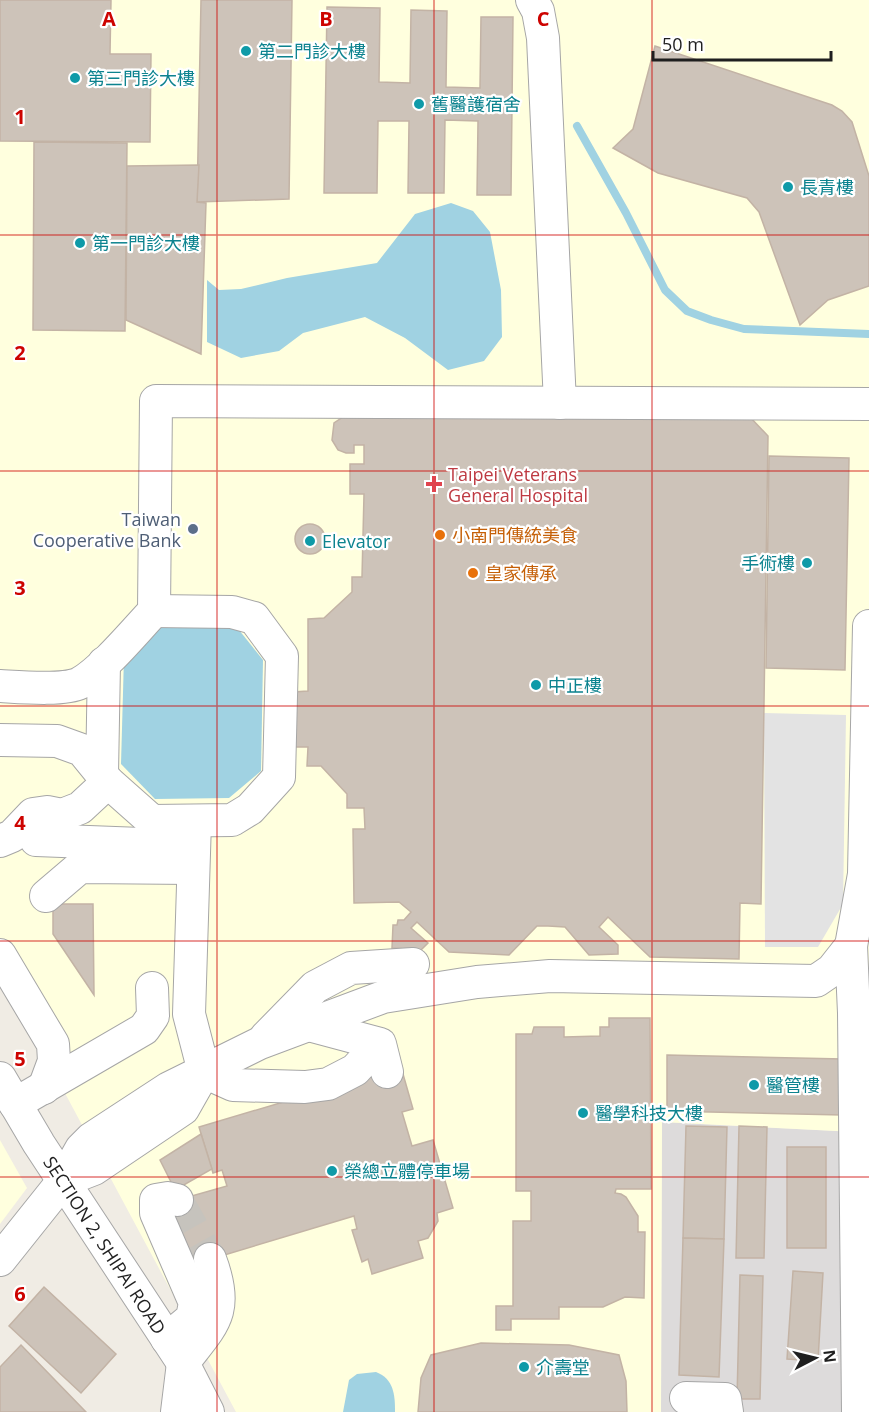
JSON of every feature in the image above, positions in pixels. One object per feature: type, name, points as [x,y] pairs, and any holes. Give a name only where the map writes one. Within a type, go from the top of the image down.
[{"type":"street","points":[[532,0],[538,11],[543,38],[560,403]]},
{"type":"street","points":[[0,687],[57,687],[79,683],[104,663],[154,611],[156,401],[869,404]]},
{"type":"street","points":[[46,896],[80,867],[194,845],[250,809],[279,777],[282,656],[254,618],[232,612],[154,611]]},
{"type":"street","points":[[858,1412],[864,1348],[851,946],[866,874],[869,626]]},
{"type":"street","points":[[0,841],[12,836],[33,814],[47,812],[62,814],[80,808],[105,778],[104,663]]},
{"type":"street","points":[[0,740],[57,741],[82,750],[105,778],[152,820],[194,845]]},
{"type":"street","points":[[36,840],[194,845]]},
{"type":"street","points":[[194,845],[189,1014],[204,1072]]},
{"type":"street","points":[[0,1260],[63,1181],[94,1169],[183,1109],[204,1072],[260,1043],[383,997],[477,982],[550,976],[816,981],[832,970],[851,946]]},
{"type":"street","points":[[0,955],[53,1044],[54,1061],[44,1088]]},
{"type":"street","points":[[260,1043],[315,987],[351,968],[414,964]]},
{"type":"street","points":[[8,1091],[44,1088],[144,1029],[153,1016],[152,988]]},
{"type":"street","points":[[204,1072],[233,1085],[305,1087],[328,1084],[355,1070],[378,1063],[380,1044],[309,1025]]},
{"type":"street","name":"SECTION 2, SHIPAI ROAD","points":[[8,1091],[63,1181],[175,1351],[208,1412]]},
{"type":"street","points":[[177,1200],[168,1198],[156,1200],[156,1213],[195,1303],[192,1318],[175,1351],[177,1412]]},
{"type":"street","points":[[175,1351],[213,1324],[220,1300],[210,1259]]},
{"type":"street","points":[[686,1398],[725,1399],[727,1412]]},
{"type":"shaded area","name":"Taipei Veterans General Hospital","points":[[0,0],[869,0],[869,968],[864,974],[856,1132],[662,1122],[661,1412],[236,1412],[0,972]]},
{"type":"shaded area","points":[[764,713],[846,715],[843,904],[818,947],[765,947]]},
{"type":"shaded area","points":[[869,968],[869,1412],[661,1412],[662,1122],[856,1132],[864,974]]},
{"type":"shaded area","points":[[0,1140],[27,1188],[0,1224]]},
{"type":"water","points":[[451,203],[473,211],[490,232],[501,290],[502,337],[484,361],[448,370],[405,338],[365,317],[303,333],[279,351],[241,358],[207,342],[207,280],[219,290],[241,289],[287,278],[377,263],[415,214]]},
{"type":"water","points":[[158,624],[235,625],[263,660],[261,771],[229,798],[155,799],[121,764],[124,657]]},
{"type":"water","points":[[376,1372],[390,1383],[394,1394],[395,1412],[343,1412],[349,1380],[357,1374]]},
{"type":"building","name":"第三門診大樓","points":[[0,0],[111,0],[110,54],[151,54],[150,142],[0,141]]},
{"type":"building","name":"第二門診大樓","points":[[201,0],[292,0],[289,199],[197,202]]},
{"type":"building","name":"舊醫護宿舍","points":[[327,7],[380,8],[379,82],[410,83],[411,10],[447,11],[446,87],[480,88],[481,17],[513,17],[511,195],[477,195],[478,121],[445,120],[444,193],[408,193],[409,121],[378,121],[377,193],[324,193]]},
{"type":"building","name":"長青樓","points":[[655,46],[832,105],[842,111],[852,122],[869,176],[869,286],[828,300],[800,325],[759,212],[747,198],[658,173],[613,148],[633,129]]},
{"type":"building","name":"第一門診大樓","points":[[34,142],[127,143],[125,331],[33,330]]},
{"type":"building","points":[[199,165],[197,202],[206,203],[201,354],[126,320],[127,166]]},
{"type":"building","name":"中正樓","points":[[346,415],[749,416],[768,436],[761,904],[740,903],[739,959],[650,957],[608,917],[599,927],[618,945],[618,954],[589,955],[565,927],[548,926],[537,926],[509,955],[449,952],[417,922],[411,928],[428,943],[421,950],[392,948],[393,925],[397,925],[398,920],[404,920],[411,912],[399,902],[354,903],[353,829],[365,829],[364,808],[347,808],[347,794],[321,766],[307,766],[308,747],[293,747],[293,692],[308,691],[308,619],[324,618],[352,592],[352,577],[362,577],[364,494],[350,494],[350,464],[364,464],[364,445],[354,445],[354,453],[346,453],[338,450],[332,440],[334,423]]},
{"type":"building","name":"手術樓","points":[[769,456],[849,458],[845,670],[766,668]]},
{"type":"building","name":"Elevator","points":[[310,524],[321,528],[325,539],[321,550],[310,554],[299,550],[295,539],[299,528]]},
{"type":"building","points":[[53,904],[93,904],[94,995],[53,934]]},
{"type":"building","name":"醫學科技大樓","points":[[609,1018],[650,1018],[651,1189],[616,1189],[615,1193],[626,1197],[638,1216],[638,1232],[645,1232],[644,1298],[625,1297],[603,1307],[559,1307],[559,1319],[511,1319],[511,1330],[496,1330],[496,1306],[513,1306],[513,1221],[531,1221],[531,1191],[516,1191],[516,1034],[532,1034],[534,1027],[564,1027],[564,1037],[600,1036],[600,1027],[609,1027]]},
{"type":"building","name":"醫管樓","points":[[667,1055],[843,1059],[842,1115],[667,1111]]},
{"type":"building","name":"榮總立體停車場","points":[[401,1067],[413,1109],[402,1112],[412,1146],[433,1140],[453,1208],[437,1213],[438,1221],[428,1238],[418,1241],[423,1258],[372,1274],[368,1259],[362,1262],[352,1230],[357,1229],[354,1216],[181,1268],[160,1205],[227,1186],[222,1170],[213,1173],[199,1127]]},
{"type":"building","points":[[686,1126],[727,1127],[724,1239],[683,1238]]},
{"type":"building","points":[[739,1126],[767,1127],[764,1258],[736,1258]]},
{"type":"building","points":[[201,1134],[212,1169],[175,1190],[160,1160]]},
{"type":"building","points":[[787,1147],[826,1147],[826,1248],[787,1248]]},
{"type":"building","points":[[683,1238],[724,1239],[719,1377],[679,1375]]},
{"type":"building","points":[[793,1271],[823,1273],[818,1361],[787,1359]]},
{"type":"building","points":[[740,1275],[763,1276],[760,1399],[737,1399]]},
{"type":"building","points":[[44,1287],[116,1354],[81,1393],[9,1326]]},
{"type":"building","name":"介壽堂","points":[[481,1343],[569,1345],[619,1355],[626,1381],[627,1412],[418,1412],[421,1378],[431,1355]]},
{"type":"building","points":[[21,1345],[86,1412],[0,1412],[0,1367]]},
{"type":"waterway","points":[[577,126],[626,213],[665,290],[687,311],[744,329],[869,334]]},
{"type":"tunnel","points":[[177,1200],[210,1259]]},
{"type":"place","name":"第二門診大樓","points":[[246,51]]},
{"type":"place","name":"第三門診大樓","points":[[75,78]]},
{"type":"place","name":"舊醫護宿舍","points":[[419,104]]},
{"type":"place","name":"長青樓","points":[[788,187]]},
{"type":"place","name":"第一門診大樓","points":[[80,243]]},
{"type":"place","name":"Taipei Veterans General Hospital","points":[[434,484]]},
{"type":"place","name":"Taiwan Cooperative Bank","points":[[193,529]]},
{"type":"place","name":"小南門傳統美食","points":[[440,535]]},
{"type":"place","name":"Elevator","points":[[310,541]]},
{"type":"place","name":"手術樓","points":[[807,563]]},
{"type":"place","name":"皇家傳承","points":[[473,573]]},
{"type":"place","name":"中正樓","points":[[536,685]]},
{"type":"place","name":"醫管樓","points":[[754,1085]]},
{"type":"place","name":"醫學科技大樓","points":[[583,1113]]},
{"type":"place","name":"榮總立體停車場","points":[[332,1171]]},
{"type":"place","name":"介壽堂","points":[[524,1367]]}]
